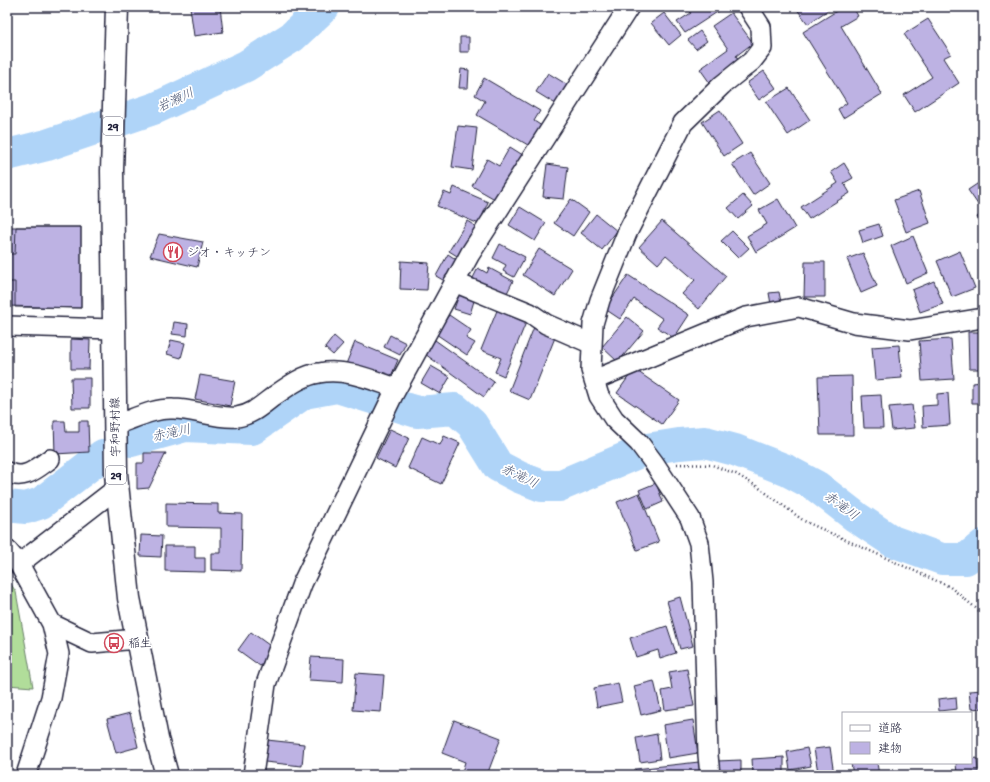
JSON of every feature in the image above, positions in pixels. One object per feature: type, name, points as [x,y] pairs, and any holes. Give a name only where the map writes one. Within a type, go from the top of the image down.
[{"type":"main road","name":"宇和野村線","points":[[117,7],[112,171],[116,474],[129,598],[157,739],[167,775]]},
{"type":"street","points":[[254,775],[266,684],[299,591],[394,392],[478,241],[630,7]]},
{"type":"street","points":[[710,775],[708,755],[704,582],[699,544],[690,518],[654,463],[639,443],[614,419],[599,396],[591,370],[592,344],[593,324],[603,294],[628,233],[683,123],[722,85],[752,61],[762,48],[761,27],[748,7]]},
{"type":"street","points":[[454,282],[530,313],[546,324],[592,344]]},
{"type":"street","points":[[594,380],[746,317],[798,308],[854,323],[910,330],[983,318]]},
{"type":"street","points":[[7,326],[114,329]]},
{"type":"street","points":[[115,425],[156,411],[173,409],[192,411],[220,417],[238,416],[255,411],[298,380],[318,372],[339,372],[359,376],[394,392]]},
{"type":"street","points":[[7,472],[14,476],[29,474],[50,459]]},
{"type":"street","points":[[26,775],[51,698],[59,654],[52,624],[13,557],[118,488]]},
{"type":"street","points":[[52,624],[92,643],[137,639]]},
{"type":"path","points":[[654,463],[712,465],[736,474],[758,487],[804,521],[950,587],[983,614]]},
{"type":"green space","points":[[7,578],[16,592],[33,687],[7,685]]},
{"type":"building","points":[[190,7],[220,7],[223,32],[194,36]]},
{"type":"building","points":[[687,7],[725,7],[685,33],[677,22],[691,13]]},
{"type":"building","points":[[832,7],[808,24],[796,8]]},
{"type":"building","points":[[843,7],[853,7],[858,16],[841,26],[882,94],[843,118],[838,109],[847,103],[803,32]]},
{"type":"building","points":[[664,13],[681,35],[669,45],[651,23]]},
{"type":"building","points":[[731,13],[753,43],[736,56],[742,65],[712,86],[700,69],[728,49],[712,26]]},
{"type":"building","points":[[928,19],[951,54],[943,58],[959,83],[915,112],[904,95],[932,77],[904,34]]},
{"type":"building","points":[[700,31],[707,41],[696,49],[688,40]]},
{"type":"building","points":[[460,37],[469,37],[469,52],[460,52]]},
{"type":"building","points":[[461,69],[469,70],[468,88],[459,88]]},
{"type":"building","points":[[764,71],[776,88],[759,100],[747,83]]},
{"type":"building","points":[[548,73],[571,87],[559,106],[536,92]]},
{"type":"building","points":[[484,78],[540,111],[534,121],[545,128],[533,148],[477,115],[485,101],[475,95]]},
{"type":"building","points":[[789,88],[810,120],[788,135],[766,102]]},
{"type":"building","points":[[720,110],[742,144],[724,156],[702,122]]},
{"type":"building","points":[[458,126],[477,128],[472,170],[452,167]]},
{"type":"building","points":[[510,147],[526,157],[500,202],[472,186],[487,159],[499,166]]},
{"type":"building","points":[[750,153],[770,183],[753,195],[732,164]]},
{"type":"building","points":[[844,163],[853,178],[844,183],[850,193],[809,219],[801,207],[838,183],[831,172]]},
{"type":"building","points":[[547,164],[568,167],[564,199],[543,197]]},
{"type":"building","points":[[983,180],[983,208],[981,209],[968,190]]},
{"type":"building","points":[[454,187],[488,202],[479,224],[437,206],[444,192],[451,195]]},
{"type":"building","points":[[919,191],[930,223],[906,232],[894,200]]},
{"type":"building","points":[[743,195],[753,206],[738,219],[728,208]]},
{"type":"building","points":[[571,199],[589,212],[573,236],[554,223]]},
{"type":"building","points":[[778,199],[795,228],[756,252],[747,236],[767,224],[759,210]]},
{"type":"building","points":[[520,207],[546,223],[535,241],[509,225]]},
{"type":"building","points":[[983,213],[983,227],[977,217]]},
{"type":"building","points":[[596,214],[617,231],[602,250],[581,233]]},
{"type":"building","points":[[467,221],[480,229],[462,259],[449,251]]},
{"type":"building","points":[[662,221],[726,276],[699,309],[682,294],[695,280],[666,255],[658,264],[639,247]]},
{"type":"building","points":[[879,224],[883,236],[863,243],[859,230]]},
{"type":"building","points":[[7,227],[81,227],[81,308],[7,306]]},
{"type":"building","points":[[16,227],[81,227],[81,308],[15,307],[15,282],[7,282],[7,254],[15,254]]},
{"type":"building","points":[[732,231],[749,248],[738,258],[721,241]]},
{"type":"building","points":[[159,234],[203,242],[197,267],[150,256]]},
{"type":"building","points":[[913,236],[928,273],[906,283],[891,246]]},
{"type":"building","points":[[500,244],[525,257],[514,277],[503,271],[506,265],[493,258]]},
{"type":"building","points":[[539,249],[572,269],[555,296],[523,275]]},
{"type":"building","points":[[960,251],[975,288],[952,297],[937,261]]},
{"type":"building","points":[[863,253],[877,286],[861,293],[847,259]]},
{"type":"building","points":[[448,254],[460,262],[448,283],[436,276]]},
{"type":"building","points":[[401,261],[429,263],[427,290],[400,289]]},
{"type":"building","points":[[805,262],[825,262],[825,297],[804,297]]},
{"type":"building","points":[[478,268],[487,273],[489,268],[513,281],[505,297],[472,280]]},
{"type":"building","points":[[628,275],[689,315],[674,338],[657,327],[663,319],[634,299],[620,319],[605,309]]},
{"type":"building","points":[[934,281],[943,304],[920,312],[912,290]]},
{"type":"building","points":[[779,292],[781,302],[771,304],[769,293]]},
{"type":"building","points":[[459,295],[474,301],[470,314],[454,309]]},
{"type":"building","points":[[498,308],[527,320],[504,376],[495,372],[501,358],[481,350]]},
{"type":"building","points":[[449,315],[471,330],[466,338],[475,343],[467,355],[436,334]]},
{"type":"building","points":[[627,317],[644,331],[618,362],[602,347]]},
{"type":"building","points":[[174,322],[188,324],[187,336],[172,334]]},
{"type":"building","points":[[534,327],[556,335],[530,400],[509,391]]},
{"type":"building","points":[[968,332],[983,332],[983,369],[969,369]]},
{"type":"building","points":[[390,335],[406,343],[400,355],[384,347]]},
{"type":"building","points":[[334,336],[343,344],[333,355],[325,348]]},
{"type":"building","points":[[71,339],[90,340],[89,369],[71,369]]},
{"type":"building","points":[[951,339],[954,379],[922,381],[919,341]]},
{"type":"building","points":[[171,340],[185,343],[181,358],[167,354]]},
{"type":"building","points":[[435,340],[494,382],[484,397],[425,354]]},
{"type":"building","points":[[355,342],[398,360],[389,381],[346,364]]},
{"type":"building","points":[[899,345],[902,378],[875,380],[872,347]]},
{"type":"building","points":[[431,366],[450,377],[440,394],[421,383]]},
{"type":"building","points":[[634,369],[679,400],[662,424],[617,393]]},
{"type":"building","points":[[200,375],[235,381],[230,406],[195,399]]},
{"type":"building","points":[[852,376],[853,435],[820,435],[818,377]]},
{"type":"building","points":[[71,378],[90,378],[90,408],[72,408]]},
{"type":"building","points":[[983,382],[983,403],[972,403],[972,383]]},
{"type":"building","points":[[948,393],[950,425],[923,427],[922,406],[937,405],[937,394]]},
{"type":"building","points":[[881,395],[883,428],[864,428],[862,396]]},
{"type":"building","points":[[912,405],[915,428],[892,430],[889,407]]},
{"type":"building","points":[[54,421],[65,421],[66,432],[79,432],[79,421],[88,421],[89,452],[55,454]]},
{"type":"building","points":[[390,429],[409,438],[395,468],[376,458]]},
{"type":"building","points":[[444,436],[460,443],[441,484],[408,468],[422,437],[440,445]]},
{"type":"building","points":[[144,453],[166,453],[149,488],[137,489],[137,463],[144,463]]},
{"type":"building","points":[[656,483],[663,502],[647,509],[639,490]]},
{"type":"building","points":[[639,493],[659,542],[637,550],[617,502]]},
{"type":"building","points":[[166,503],[218,504],[218,513],[242,514],[241,571],[211,570],[211,553],[221,553],[221,528],[166,527]]},
{"type":"building","points":[[141,535],[162,536],[161,557],[140,556]]},
{"type":"building","points":[[165,546],[195,546],[195,558],[205,558],[205,572],[165,571]]},
{"type":"building","points":[[680,597],[693,646],[680,649],[667,601]]},
{"type":"building","points":[[667,626],[676,653],[660,658],[658,650],[636,657],[630,638]]},
{"type":"building","points":[[251,632],[273,648],[260,666],[238,650]]},
{"type":"building","points":[[311,657],[344,659],[343,682],[309,680]]},
{"type":"building","points":[[687,669],[694,706],[665,710],[662,691],[672,689],[669,672]]},
{"type":"building","points":[[356,673],[384,675],[381,712],[353,710]]},
{"type":"building","points":[[654,681],[661,710],[641,715],[634,686]]},
{"type":"building","points":[[618,683],[622,702],[597,707],[594,688]]},
{"type":"building","points":[[983,690],[983,708],[971,709],[969,691]]},
{"type":"building","points":[[956,697],[957,709],[939,711],[938,699]]},
{"type":"building","points":[[130,713],[138,747],[116,753],[107,719]]},
{"type":"building","points":[[454,720],[501,738],[487,775],[461,775],[465,762],[442,753]]},
{"type":"building","points":[[693,720],[698,753],[668,758],[663,725]]},
{"type":"building","points":[[657,734],[660,759],[640,762],[636,738]]},
{"type":"building","points":[[267,740],[304,744],[302,766],[265,762]]},
{"type":"building","points":[[830,747],[834,775],[805,775],[818,772],[814,749]]},
{"type":"building","points":[[807,748],[811,766],[790,770],[787,752]]},
{"type":"building","points":[[784,757],[784,775],[753,775],[752,759]]},
{"type":"building","points":[[977,758],[978,772],[957,774],[956,764],[972,764],[972,759]]},
{"type":"building","points":[[741,760],[741,775],[718,775],[717,761]]},
{"type":"building","points":[[699,762],[700,775],[635,775],[635,769]]},
{"type":"building","points":[[851,764],[877,764],[879,775],[853,775]]},
{"type":"building","points":[[220,772],[245,774],[245,775],[219,775]]},
{"type":"waterway","name":"岩瀬川","points":[[7,155],[47,145],[156,108],[246,66],[292,37],[324,7]]},
{"type":"waterway","name":"赤滝川","points":[[131,441],[185,426],[252,429],[304,393],[337,387],[417,412],[455,409],[472,424],[498,466],[519,477],[542,486],[559,486],[647,449],[705,442],[735,450],[786,470],[816,486],[856,517],[892,541],[942,559],[966,559],[983,545]]},
{"type":"waterway","name":"赤滝川","points":[[7,506],[26,508],[41,503],[103,455]]},
{"type":"place","name":"ジオ・キッチン","points":[[173,252]]},
{"type":"place","name":"稲生","points":[[114,643]]}]
